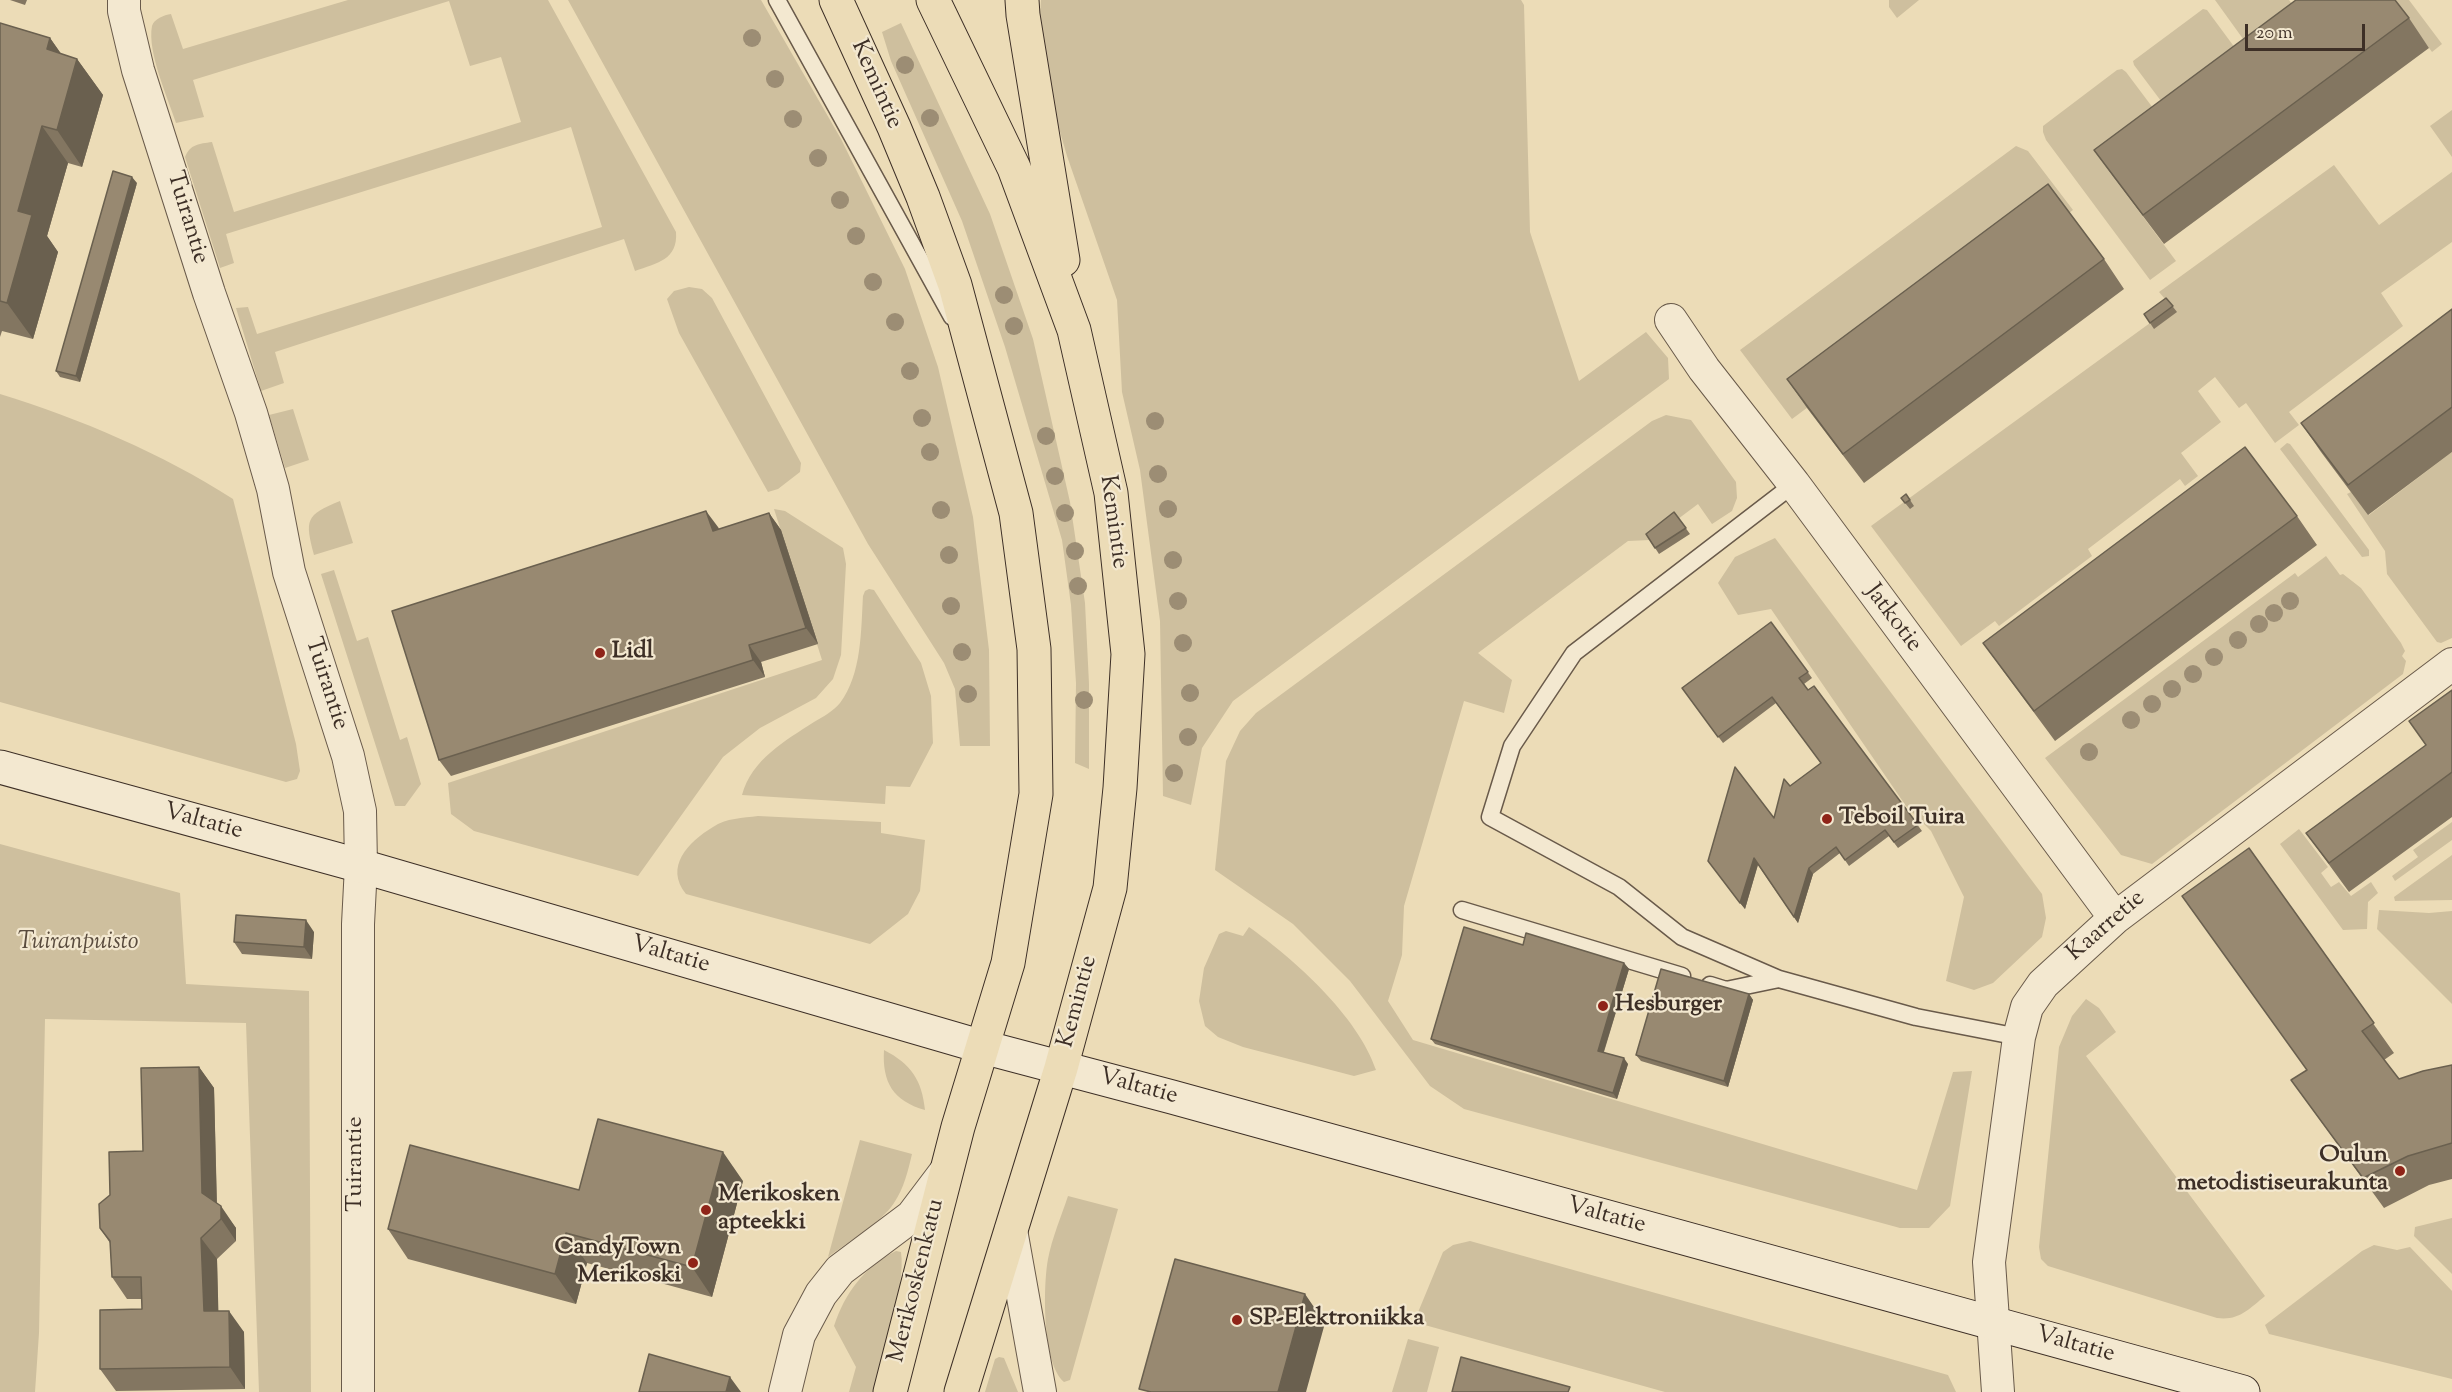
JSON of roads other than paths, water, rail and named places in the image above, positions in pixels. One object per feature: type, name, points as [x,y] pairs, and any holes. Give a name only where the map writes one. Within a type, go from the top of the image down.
[{"type":"main road","name":"Kemintie","points":[[836,0],[923,196],[955,285],[978,364],[1016,513],[1034,649],[1036,794],[1008,963],[983,1047]]},
{"type":"main road","name":"Kemintie","points":[[933,0],[1014,168],[1074,330],[1111,494],[1128,654],[1120,788],[1110,888],[1061,1068]]},
{"type":"main road","points":[[1022,0],[1074,330]]},
{"type":"main road","name":"Merikoskenkatu","points":[[890,1392],[946,1171],[983,1047]]},
{"type":"main road","points":[[961,1392],[1061,1068]]},
{"type":"street","name":"Tuirantie","points":[[124,0],[124,11],[138,70],[273,489],[289,572],[348,756],[360,811],[357,1392]]},
{"type":"street","name":"Jatkotie","points":[[1671,320],[1704,369],[1794,484],[2115,918]]},
{"type":"street","name":"Kaarretie","points":[[1998,1392],[1989,1262],[2019,1037],[2027,1007],[2043,984],[2115,918],[2452,664]]},
{"type":"street","name":"Valtatie","points":[[0,767],[361,866],[983,1047],[1172,1096],[2243,1392]]},
{"type":"street","name":"Merikoskenkatu","points":[[785,1392],[800,1335],[821,1294],[840,1270],[912,1216],[946,1171]]},
{"type":"street","points":[[1011,1230],[1040,1392]]},
{"type":"lane","points":[[777,0],[978,364]]},
{"type":"lane","points":[[1794,484],[1574,652],[1512,746],[1490,817],[1619,887],[1682,937],[1779,979],[1916,1017],[2019,1037]]},
{"type":"lane","points":[[1462,910],[1726,990],[1779,979]]},
{"type":"place","name":"Lidl","points":[[600,653]]},
{"type":"place","name":"Teboil Tuira","points":[[1827,819]]},
{"type":"place","name":"Hesburger","points":[[1603,1006]]},
{"type":"place","name":"Oulun metodistiseurakunta","points":[[2400,1171]]},
{"type":"place","name":"Merikosken apteekki","points":[[706,1210]]},
{"type":"place","name":"CandyTown Merikoski","points":[[693,1263]]},
{"type":"place","name":"SP-Elektroniikka","points":[[1237,1320]]},
{"type":"park label","name":"Tuiranpuisto","points":[[78,944]]}]
